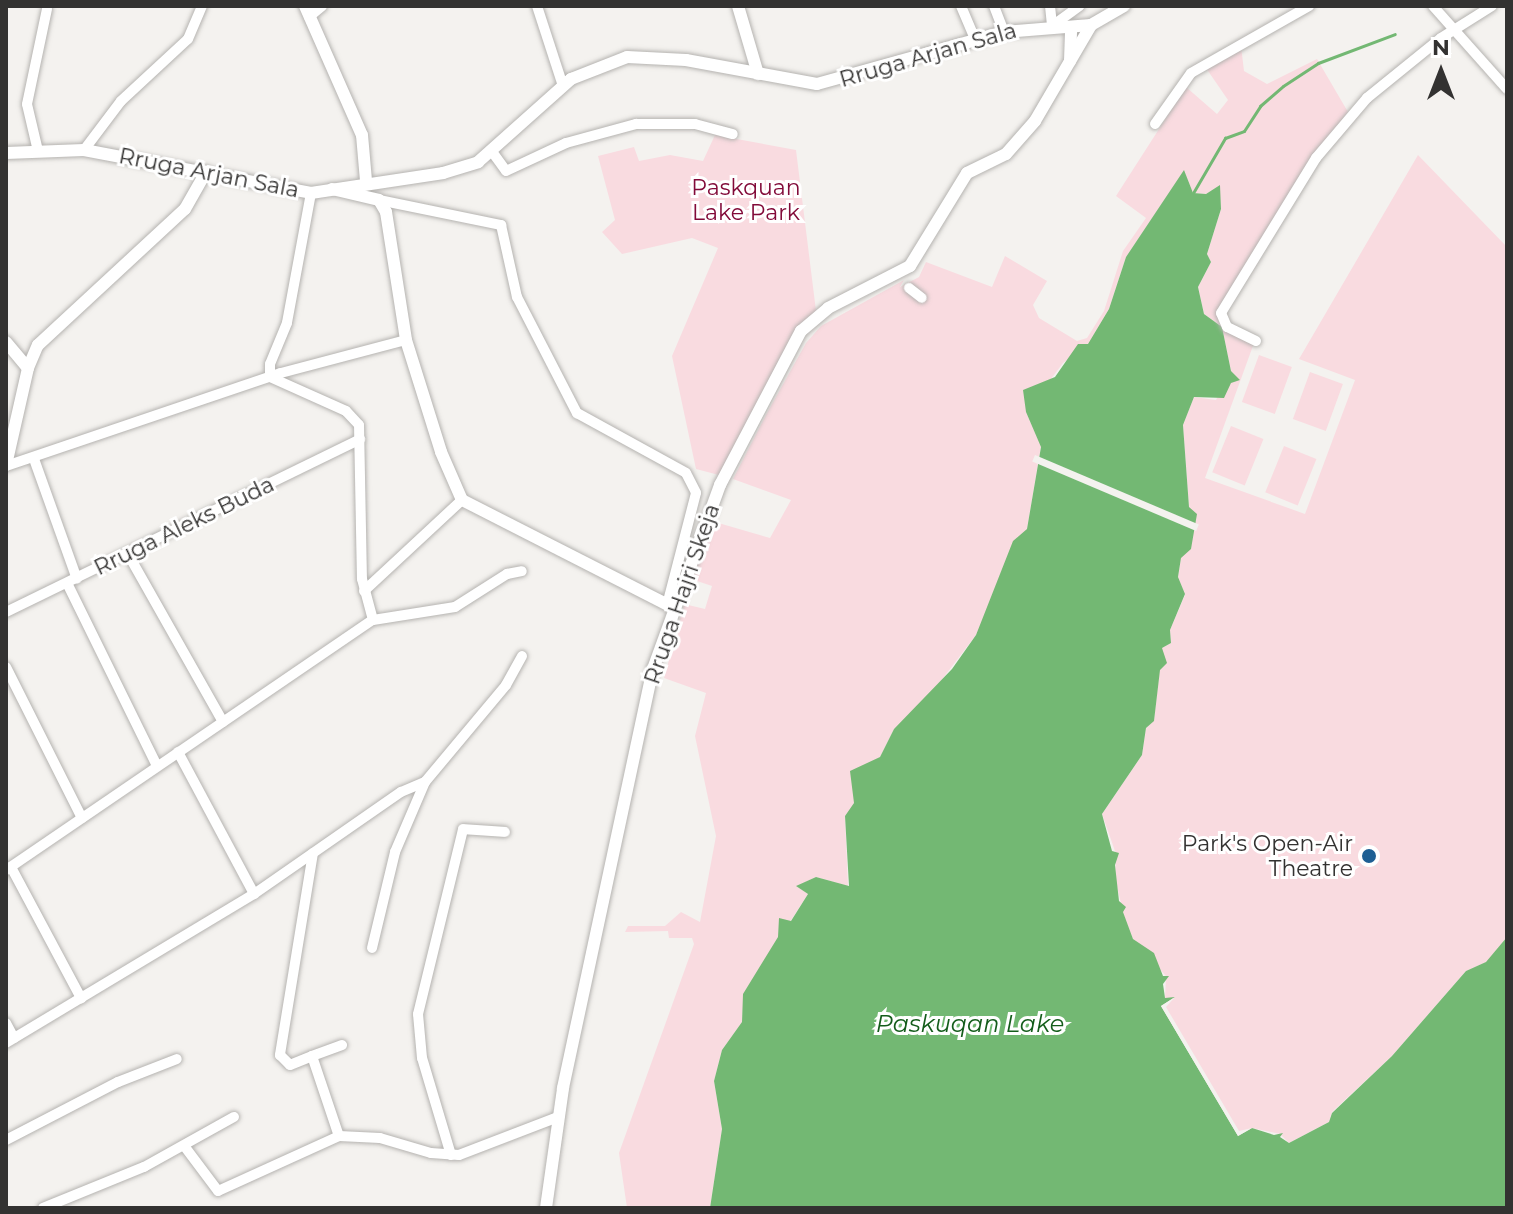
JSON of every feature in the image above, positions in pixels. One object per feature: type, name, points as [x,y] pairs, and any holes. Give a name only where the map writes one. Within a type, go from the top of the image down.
[{"type":"street","points":[[84,150],[96,127],[188,39],[202,6]]},
{"type":"street","points":[[322,6],[307,12],[362,135],[366,181]]},
{"type":"street","points":[[537,6],[563,86]]},
{"type":"street","points":[[738,6],[758,74]]},
{"type":"street","points":[[961,6],[975,39]]},
{"type":"street","points":[[994,6],[1004,32]]},
{"type":"street","points":[[1050,6],[1052,26],[1080,6]]},
{"type":"street","name":"Rruga Arjan Sala","points":[[6,153],[84,150],[311,193],[366,181],[443,173],[493,153],[563,86],[608,62],[644,56],[806,84],[837,82],[1004,32],[1091,25],[1124,6]]},
{"type":"street","points":[[1155,124],[1191,73],[1309,6]]},
{"type":"street","points":[[1433,6],[1507,89]]},
{"type":"street","points":[[1256,341],[1227,327],[1221,313],[1316,158],[1355,108],[1455,30],[1492,6]]},
{"type":"street","points":[[38,151],[27,104],[47,9]]},
{"type":"street","name":"Rruga Hajri Skeja","points":[[546,1208],[558,1117],[653,669],[669,606],[720,485],[801,331],[828,308],[910,266],[953,191],[967,173],[1014,146],[1069,68],[1091,25]]},
{"type":"street","points":[[1069,68],[1071,27]]},
{"type":"street","points":[[493,153],[506,171],[566,143],[636,124],[695,124],[733,134]]},
{"type":"street","points":[[206,172],[185,209],[38,345],[28,368],[6,466],[270,377],[406,340]]},
{"type":"street","points":[[332,189],[501,225],[517,297],[577,413],[686,473],[696,493],[669,606],[462,500],[406,340],[386,212],[379,200]]},
{"type":"street","points":[[270,377],[270,364],[287,323],[311,193]]},
{"type":"street","points":[[909,288],[922,298]]},
{"type":"street","points":[[6,342],[28,368]]},
{"type":"street","points":[[270,377],[346,411],[359,425],[364,591],[373,620]]},
{"type":"street","name":"Rruga Aleks Buda","points":[[6,612],[360,439]]},
{"type":"street","points":[[34,459],[72,581],[157,766]]},
{"type":"street","points":[[364,591],[462,500]]},
{"type":"street","points":[[128,554],[223,722]]},
{"type":"street","points":[[81,998],[8,868],[373,620],[455,607],[499,578],[522,571]]},
{"type":"street","points":[[372,948],[395,852],[425,782],[506,685],[522,656]]},
{"type":"street","points":[[6,667],[82,818]]},
{"type":"street","points":[[178,752],[254,894]]},
{"type":"street","points":[[6,1023],[10,1041],[254,894],[401,792],[425,782]]},
{"type":"street","points":[[451,1155],[422,1058],[418,1014],[463,829],[505,832]]},
{"type":"street","points":[[313,853],[280,1055],[290,1065],[342,1045]]},
{"type":"street","points":[[312,1056],[339,1136]]},
{"type":"street","points":[[6,1140],[118,1082],[177,1059]]},
{"type":"street","points":[[43,1208],[185,1147],[234,1117]]},
{"type":"street","points":[[185,1147],[218,1191],[339,1136],[380,1138],[451,1155],[558,1117]]},
{"type":"green space","points":[[1241,46],[1244,71],[1267,84],[1317,59],[1348,112],[1310,160],[1217,314],[1225,329],[1254,343],[1205,478],[1305,514],[1355,380],[1299,359],[1418,155],[1507,247],[1507,937],[1487,962],[1466,971],[1392,1056],[1332,1112],[1329,1122],[1289,1143],[1280,1134],[1252,1128],[1238,1136],[1161,1006],[1171,998],[1165,999],[1166,976],[1133,939],[1115,878],[1116,854],[1102,814],[1142,755],[1146,728],[1154,720],[1162,648],[1171,643],[1170,630],[1185,595],[1178,577],[1189,507],[1183,425],[1194,397],[1216,400],[1231,371],[1222,327],[1204,314],[1198,287],[1211,262],[1207,254],[1221,209],[1219,186],[1206,194],[1193,193],[1184,171],[1126,257],[1109,309],[1088,345],[1063,363],[1026,412],[1041,446],[1027,529],[976,635],[924,703],[894,729],[880,757],[863,769],[852,810],[845,816],[848,886],[816,877],[797,886],[808,894],[744,993],[742,1023],[722,1050],[714,1081],[722,1129],[710,1208],[627,1208],[619,1153],[694,944],[692,938],[669,938],[668,931],[625,932],[628,926],[665,926],[681,912],[700,922],[716,836],[695,736],[706,693],[664,678],[684,604],[705,609],[712,586],[691,579],[715,522],[770,538],[791,500],[733,479],[767,413],[806,343],[821,326],[904,280],[900,287],[919,277],[926,262],[992,287],[1005,256],[1047,281],[1033,305],[1039,318],[1077,341],[1087,338],[1104,311],[1123,251],[1146,218],[1116,196],[1186,87],[1217,114],[1228,100],[1206,68]]},
{"type":"green space","name":"Paskquan Lake Park","points":[[715,135],[796,150],[816,311],[799,327],[719,475],[696,469],[672,356],[718,248],[692,238],[622,254],[602,232],[615,220],[598,156],[634,147],[639,161],[670,155],[703,161]]},
{"type":"green space","points":[[1259,355],[1292,367],[1275,414],[1242,402]]},
{"type":"green space","points":[[1310,372],[1343,384],[1326,431],[1293,419]]},
{"type":"green space","points":[[1231,426],[1263,439],[1245,485],[1212,472]]},
{"type":"green space","points":[[1284,446],[1316,459],[1298,505],[1265,492]]},
{"type":"water","name":"Paskuqan Lake","points":[[1184,170],[1193,193],[1206,194],[1220,185],[1221,209],[1207,254],[1211,262],[1198,287],[1204,314],[1222,327],[1231,371],[1240,380],[1231,383],[1224,398],[1194,397],[1183,425],[1189,507],[1197,514],[1191,549],[1181,558],[1178,577],[1185,594],[1170,630],[1171,643],[1162,648],[1167,663],[1160,670],[1154,721],[1146,728],[1142,755],[1102,814],[1112,851],[1119,853],[1115,865],[1119,901],[1126,907],[1123,912],[1133,939],[1154,953],[1163,976],[1169,976],[1163,984],[1165,998],[1175,997],[1161,1006],[1238,1136],[1252,1128],[1274,1135],[1283,1133],[1280,1137],[1289,1143],[1329,1122],[1332,1113],[1392,1056],[1466,971],[1486,962],[1507,937],[1507,1208],[710,1208],[722,1129],[714,1081],[722,1050],[742,1022],[743,994],[778,937],[779,918],[791,921],[808,894],[796,886],[816,877],[849,886],[845,816],[854,803],[850,771],[880,757],[894,729],[952,669],[976,635],[1013,541],[1027,529],[1041,447],[1026,412],[1023,390],[1055,377],[1078,344],[1088,344],[1109,309],[1126,257]]},
{"type":"pier","points":[[1035,455],[1199,525],[1196,531],[1032,461]]},
{"type":"pier","points":[[1175,997],[1166,1007],[1239,1131],[1252,1128],[1238,1136],[1161,1006]]},
{"type":"waterway","points":[[1193,193],[1225,138],[1244,131],[1260,106],[1283,86],[1318,63],[1395,34]]},
{"type":"place","name":"Park's Open-Air Theatre","points":[[1369,856]]}]
